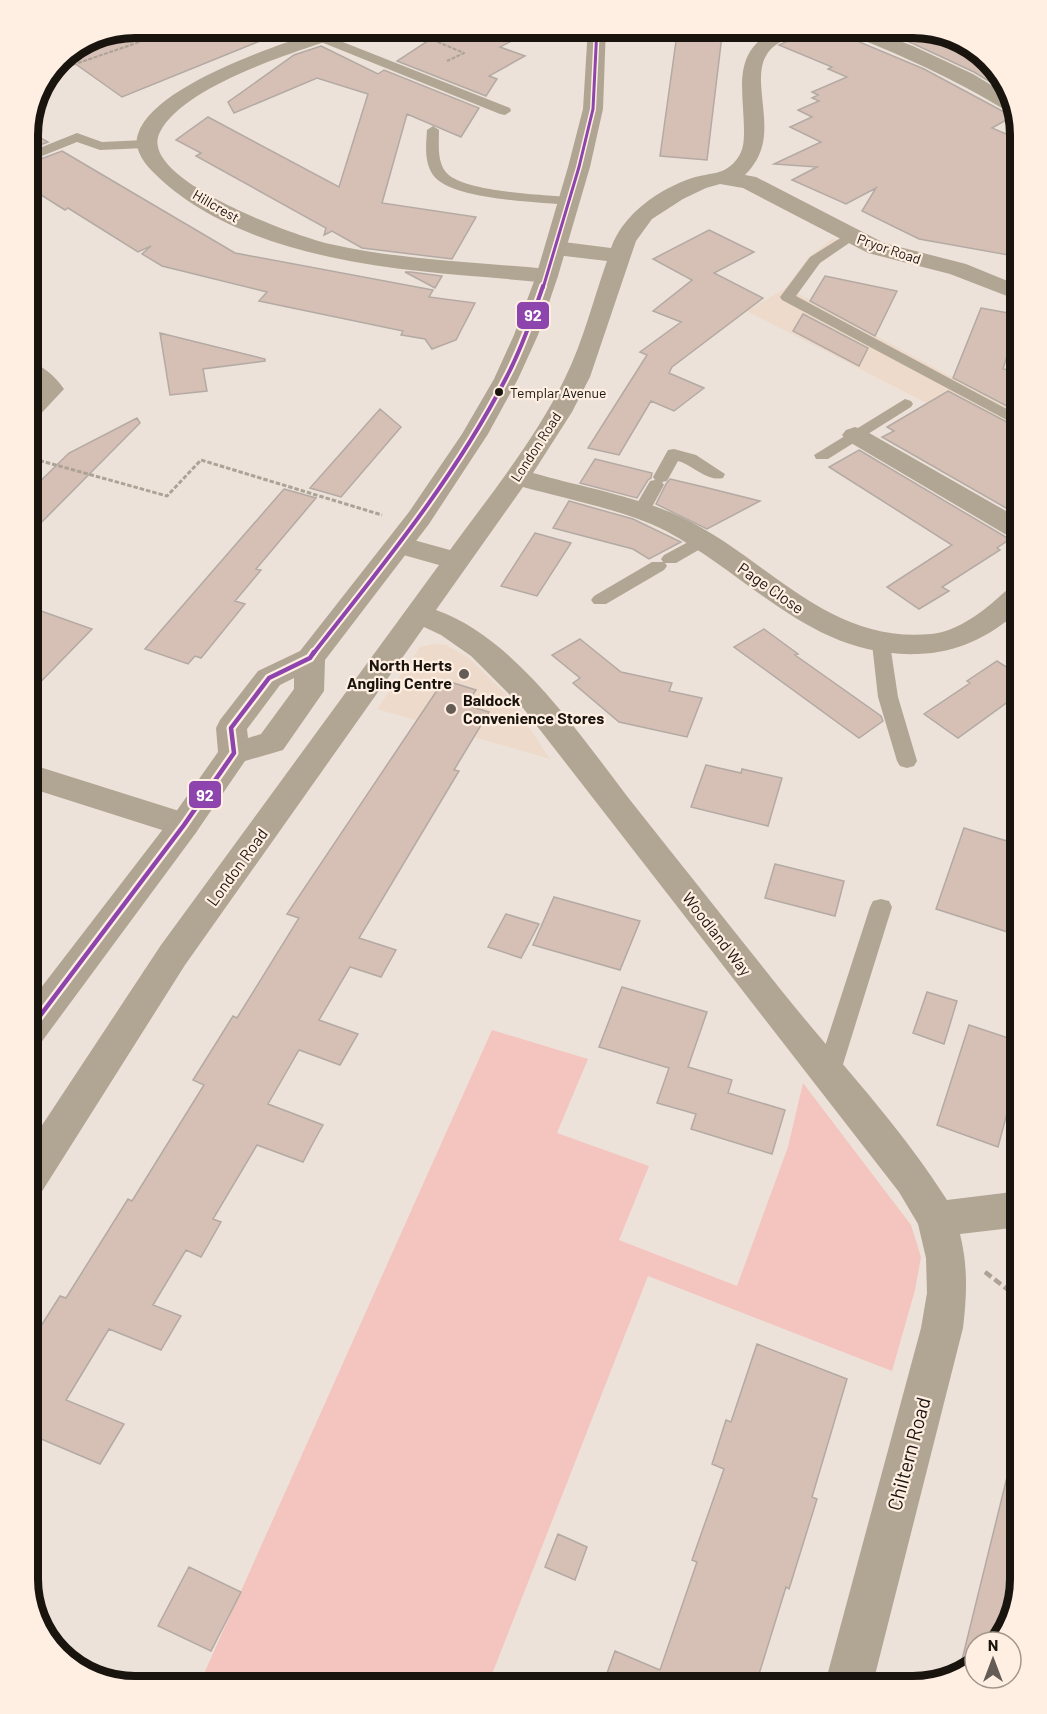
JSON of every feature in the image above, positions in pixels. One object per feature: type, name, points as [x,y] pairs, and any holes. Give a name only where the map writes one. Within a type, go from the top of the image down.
[{"type":"main road","points":[[234,753],[231,728],[269,678],[310,658],[399,545],[475,434],[506,380],[526,335],[570,201],[593,109],[596,38]]},
{"type":"main road","points":[[38,1018],[184,825],[234,753],[272,741],[309,691],[310,658]]},
{"type":"street","points":[[145,144],[149,131],[155,123],[190,93],[237,69],[317,38]]},
{"type":"street","points":[[730,178],[748,159],[755,142],[751,94],[752,64],[754,57],[773,38]]},
{"type":"street","points":[[874,38],[966,78],[1002,100]]},
{"type":"street","name":"Hillcrest","points":[[145,144],[155,164],[194,194],[256,228],[332,251],[375,258],[547,276]]},
{"type":"street","name":"Pryor Road","points":[[730,178],[748,182],[765,190],[850,236],[896,254],[958,269],[1010,290]]},
{"type":"street","name":"London Road","points":[[38,1164],[173,955],[517,477],[559,412],[578,377],[625,241],[644,214],[675,194],[709,179],[730,178]]},
{"type":"street","points":[[555,248],[618,256]]},
{"type":"street","points":[[38,376],[52,389],[38,403]]},
{"type":"street","points":[[855,435],[1010,525]]},
{"type":"street","name":"Page Close","points":[[517,477],[641,512],[678,525],[703,540],[819,622],[854,638],[881,644],[922,646],[961,637],[978,630],[1010,602]]},
{"type":"street","points":[[399,545],[457,561]]},
{"type":"street","name":"Woodland Way","points":[[418,614],[429,617],[469,639],[500,665],[534,700],[906,1171],[937,1219]]},
{"type":"street","points":[[38,779],[184,825]]},
{"type":"street","points":[[937,1219],[1010,1210]]},
{"type":"street","name":"Chiltern Road","points":[[851,1676],[942,1328],[947,1293],[946,1257],[937,1219]]},
{"type":"lane","points":[[322,38],[506,111]]},
{"type":"lane","points":[[433,130],[434,160],[439,174],[448,183],[481,191],[570,201]]},
{"type":"lane","points":[[38,153],[77,137],[100,146],[145,144]]},
{"type":"lane","points":[[850,236],[815,260],[787,297],[1010,417]]},
{"type":"lane","points":[[822,455],[905,404]]},
{"type":"lane","points":[[641,512],[674,454],[690,459],[717,474]]},
{"type":"lane","points":[[600,600],[703,540]]},
{"type":"lane","points":[[881,644],[888,697],[907,761]]},
{"type":"lane","points":[[828,1074],[881,907]]},
{"type":"path","points":[[65,68],[151,38]]},
{"type":"path","points":[[416,76],[464,53],[428,38]]},
{"type":"path","points":[[38,460],[168,496],[201,460],[380,515],[418,518]]},
{"type":"shaded area","points":[[833,238],[844,243],[820,263],[797,293],[1010,409],[1010,446],[747,311],[787,287],[807,259]]},
{"type":"shaded area","points":[[433,644],[446,645],[469,658],[508,696],[550,759],[377,709],[420,647]]},
{"type":"shaded area","points":[[492,1030],[588,1059],[557,1133],[649,1166],[619,1240],[737,1286],[788,1147],[803,1083],[911,1225],[921,1257],[915,1290],[892,1371],[648,1276],[491,1676],[203,1676]]},
{"type":"building","points":[[267,38],[122,97],[72,61],[98,45],[116,39]]},
{"type":"building","points":[[432,38],[517,38],[500,47],[525,56],[489,76],[497,79],[486,96],[397,61]]},
{"type":"building","points":[[676,38],[722,38],[707,160],[660,156]]},
{"type":"building","points":[[795,38],[850,38],[924,69],[1007,113],[1008,119],[992,128],[1010,136],[1010,255],[919,239],[862,211],[876,188],[846,204],[792,180],[817,167],[774,164],[821,142],[790,127],[812,117],[798,110],[819,101],[812,98],[818,95],[812,92],[847,77],[828,69],[832,67],[779,45]]},
{"type":"building","points":[[899,38],[931,39],[955,48],[976,62],[995,85],[974,72]]},
{"type":"building","points":[[321,46],[378,74],[384,70],[479,108],[461,137],[407,114],[382,203],[476,217],[452,259],[362,248],[332,231],[324,235],[326,228],[196,156],[201,153],[176,140],[208,117],[339,187],[368,94],[317,78],[234,113],[228,102],[294,55]]},
{"type":"building","points":[[38,136],[48,142],[38,146]]},
{"type":"building","points":[[62,151],[235,253],[433,290],[429,297],[475,303],[456,340],[432,349],[425,339],[401,335],[403,331],[259,301],[267,292],[162,266],[142,254],[151,246],[138,252],[68,208],[65,210],[38,193],[38,160]]},
{"type":"building","points":[[709,230],[754,252],[714,273],[763,298],[672,367],[669,373],[704,388],[674,411],[651,401],[619,455],[588,448],[647,355],[640,352],[681,322],[653,311],[692,280],[653,259]]},
{"type":"building","points":[[405,272],[411,272],[442,276],[435,288]]},
{"type":"building","points":[[825,276],[897,291],[875,336],[810,301]]},
{"type":"building","points":[[981,308],[1010,313],[1010,347],[1003,369],[1010,370],[1010,408],[953,378]]},
{"type":"building","points":[[803,314],[868,348],[859,366],[793,331]]},
{"type":"building","points":[[160,333],[265,359],[265,361],[203,369],[207,391],[170,395]]},
{"type":"building","points":[[948,391],[1010,424],[1010,510],[882,437],[894,431],[887,427]]},
{"type":"building","points":[[380,409],[401,427],[341,497],[310,488]]},
{"type":"building","points":[[137,418],[140,423],[38,526],[38,483],[69,453]]},
{"type":"building","points":[[859,450],[1010,539],[997,548],[1000,550],[942,587],[949,591],[919,609],[887,587],[952,545],[829,467]]},
{"type":"building","points":[[595,459],[652,473],[651,478],[637,498],[580,483]]},
{"type":"building","points":[[670,479],[760,501],[707,529],[656,504]]},
{"type":"building","points":[[284,489],[316,498],[256,569],[261,570],[235,601],[245,604],[201,658],[195,656],[188,664],[145,649]]},
{"type":"building","points":[[569,501],[633,519],[681,542],[649,559],[633,549],[553,528]]},
{"type":"building","points":[[535,533],[571,543],[537,596],[501,586]]},
{"type":"building","points":[[38,610],[92,629],[38,685]]},
{"type":"building","points":[[764,629],[798,654],[795,655],[881,716],[883,721],[859,738],[734,647]]},
{"type":"building","points":[[580,639],[621,672],[672,683],[669,691],[702,698],[687,737],[619,722],[573,683],[580,678],[552,655]]},
{"type":"building","points":[[997,661],[1010,669],[1010,700],[958,738],[924,714],[970,683],[967,681]]},
{"type":"building","points":[[444,680],[476,690],[466,705],[489,712],[454,770],[459,771],[359,938],[396,950],[381,977],[350,967],[319,1020],[358,1034],[340,1065],[299,1050],[268,1104],[323,1125],[303,1162],[257,1145],[213,1219],[221,1222],[201,1257],[186,1250],[153,1305],[181,1316],[161,1350],[109,1329],[66,1400],[124,1424],[100,1464],[38,1438],[38,1331],[60,1296],[66,1298],[128,1199],[132,1201],[204,1085],[193,1080],[233,1016],[237,1018],[299,918],[287,914]]},
{"type":"building","points":[[706,765],[741,773],[742,769],[782,778],[768,826],[691,807]]},
{"type":"building","points":[[964,828],[1010,842],[1010,933],[936,909]]},
{"type":"building","points":[[775,864],[844,881],[835,916],[765,898]]},
{"type":"building","points":[[554,897],[640,921],[620,970],[533,945]]},
{"type":"building","points":[[506,914],[539,924],[521,958],[488,947]]},
{"type":"building","points":[[622,987],[707,1012],[688,1067],[732,1080],[728,1093],[785,1110],[772,1154],[691,1129],[696,1114],[657,1103],[669,1068],[599,1047]]},
{"type":"building","points":[[927,992],[957,1001],[944,1044],[913,1033]]},
{"type":"building","points":[[969,1025],[1010,1039],[1010,1102],[998,1147],[937,1125]]},
{"type":"building","points":[[757,1344],[847,1379],[812,1497],[817,1499],[758,1676],[606,1676],[615,1651],[660,1670],[697,1562],[692,1560],[724,1469],[712,1464],[726,1420],[731,1422]]},
{"type":"building","points":[[1009,1469],[1009,1592],[995,1630],[969,1630]]},
{"type":"building","points":[[558,1534],[587,1547],[575,1580],[545,1567]]},
{"type":"building","points":[[189,1567],[241,1592],[211,1651],[158,1626]]},
{"type":"transit line","name":"92","points":[[38,1018],[184,825],[234,753],[231,728],[269,678],[310,658],[419,518],[475,434],[506,379],[526,335],[547,276],[579,167],[593,109],[596,38]]},
{"type":"place","name":"Templar Avenue","points":[[499,392]]},
{"type":"place","name":"North Herts Angling Centre","points":[[464,674]]},
{"type":"place","name":"Baldock Convenience Stores","points":[[451,709]]}]
